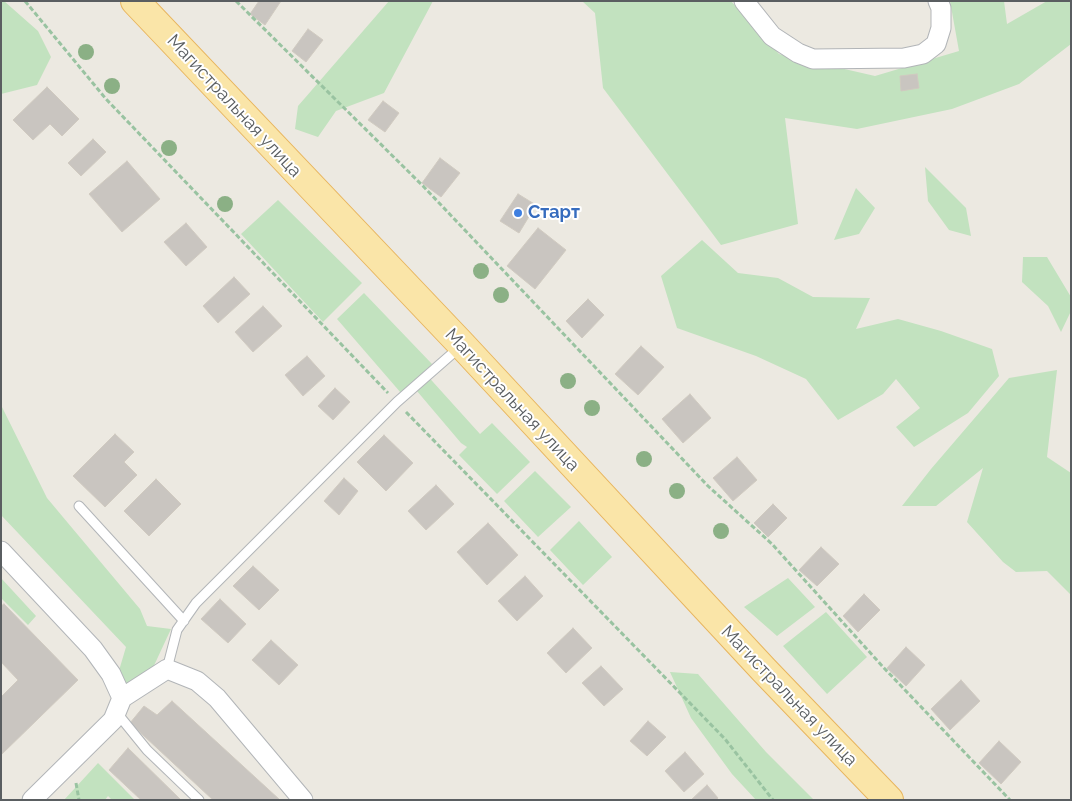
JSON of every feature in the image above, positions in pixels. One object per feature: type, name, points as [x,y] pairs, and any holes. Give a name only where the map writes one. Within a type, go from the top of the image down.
[{"type":"main road","name":"Магистральная улица","points":[[135,1],[462,345],[764,670],[889,800]]},
{"type":"street","points":[[744,1],[772,36],[798,54],[813,59],[904,58],[922,54],[936,44],[941,28],[941,8],[938,1]]},
{"type":"street","points":[[1,551],[93,649],[111,674],[120,706]]},
{"type":"street","points":[[32,800],[113,720],[120,706],[167,669],[197,681],[217,698],[303,800]]},
{"type":"lane","points":[[167,669],[177,630],[196,603],[397,402],[462,345]]},
{"type":"lane","points":[[80,506],[184,621]]},
{"type":"lane","points":[[120,706],[147,750],[199,800]]},
{"type":"path","points":[[236,1],[422,186],[708,486],[772,544],[884,668],[1010,800]]},
{"type":"green space","points":[[1,1],[4,1],[38,31],[51,57],[37,85],[1,94]]},
{"type":"green space","points":[[389,1],[433,1],[384,93],[336,111],[318,137],[295,129],[298,106]]},
{"type":"green space","points":[[582,1],[731,1],[779,54],[875,76],[959,51],[950,1],[1004,1],[1007,24],[1047,1],[1071,1],[1071,44],[1019,84],[952,109],[857,129],[785,118],[798,224],[721,245],[603,88],[595,13]]},
{"type":"green space","points":[[925,167],[966,208],[971,236],[949,230],[928,201]]},
{"type":"green space","points":[[856,188],[875,208],[859,234],[834,240]]},
{"type":"green space","points":[[278,200],[362,283],[323,322],[241,234]]},
{"type":"green space","points":[[702,240],[738,273],[778,278],[813,297],[870,298],[856,329],[898,319],[941,331],[992,349],[999,376],[968,413],[914,447],[896,427],[920,408],[896,379],[883,394],[838,420],[806,379],[756,356],[677,328],[661,276]]},
{"type":"green space","points":[[1023,257],[1047,257],[1071,297],[1071,311],[1061,332],[1048,306],[1022,282]]},
{"type":"green space","points":[[364,293],[432,364],[424,372],[480,434],[492,423],[530,462],[497,494],[459,455],[467,447],[461,443],[411,384],[401,393],[337,319]]},
{"type":"green space","points":[[1057,370],[1047,457],[1071,473],[1071,595],[1047,571],[1016,572],[1003,562],[967,522],[983,468],[936,506],[902,506],[1009,378]]},
{"type":"green space","points":[[1,405],[47,498],[140,609],[147,626],[171,629],[144,687],[115,684],[126,647],[1,515]]},
{"type":"green space","points":[[535,471],[571,507],[538,537],[504,501]]},
{"type":"green space","points":[[579,521],[612,557],[583,585],[550,550]]},
{"type":"green space","points":[[1,578],[36,616],[28,625],[1,598]]},
{"type":"green space","points":[[788,578],[815,607],[777,636],[744,607]]},
{"type":"green space","points":[[826,612],[867,657],[827,694],[783,646]]},
{"type":"green space","points":[[670,672],[698,674],[766,752],[814,800],[756,800],[732,774],[691,718]]},
{"type":"green space","points":[[98,763],[135,800],[112,800],[108,796],[105,800],[64,800]]},
{"type":"building","points":[[259,1],[281,1],[265,25],[250,14]]},
{"type":"building","points":[[308,29],[323,40],[306,62],[292,51]]},
{"type":"building","points":[[917,74],[919,88],[901,91],[900,76]]},
{"type":"building","points":[[47,87],[79,119],[62,136],[50,124],[33,140],[13,120]]},
{"type":"building","points":[[383,101],[399,113],[385,132],[368,120]]},
{"type":"building","points":[[93,139],[106,152],[81,176],[68,163]]},
{"type":"building","points":[[440,158],[460,173],[441,197],[422,183]]},
{"type":"building","points":[[127,161],[160,199],[122,232],[89,194]]},
{"type":"building","name":"Старт","points":[[518,194],[536,205],[519,233],[500,221]]},
{"type":"building","points":[[186,223],[207,247],[186,266],[164,242]]},
{"type":"building","points":[[538,228],[566,250],[535,289],[507,266]]},
{"type":"building","points":[[234,277],[250,294],[218,323],[203,306]]},
{"type":"building","points":[[588,299],[604,315],[582,338],[566,321]]},
{"type":"building","points":[[263,306],[282,326],[253,352],[235,332]]},
{"type":"building","points":[[641,346],[664,367],[638,395],[615,374]]},
{"type":"building","points":[[307,356],[325,376],[303,396],[285,375]]},
{"type":"building","points":[[335,388],[350,402],[333,420],[318,406]]},
{"type":"building","points":[[690,394],[711,418],[683,443],[662,419]]},
{"type":"building","points":[[115,434],[134,452],[124,462],[137,475],[105,507],[73,476]]},
{"type":"building","points":[[384,435],[413,463],[386,491],[357,462]]},
{"type":"building","points":[[737,457],[757,480],[733,501],[713,478]]},
{"type":"building","points":[[344,478],[358,491],[339,515],[324,501]]},
{"type":"building","points":[[156,479],[181,504],[149,536],[124,511]]},
{"type":"building","points":[[436,485],[454,504],[426,530],[408,511]]},
{"type":"building","points":[[773,504],[787,518],[768,537],[754,523]]},
{"type":"building","points":[[488,523],[518,555],[487,585],[457,552]]},
{"type":"building","points":[[821,547],[839,564],[817,586],[799,570]]},
{"type":"building","points":[[253,566],[279,590],[259,610],[233,586]]},
{"type":"building","points":[[525,576],[543,596],[517,621],[498,601]]},
{"type":"building","points":[[864,594],[880,610],[858,632],[843,616]]},
{"type":"building","points":[[220,599],[246,624],[228,643],[201,619]]},
{"type":"building","points":[[4,604],[78,680],[1,755],[1,697],[18,680],[1,662],[1,606]]},
{"type":"building","points":[[573,628],[592,648],[566,673],[547,653]]},
{"type":"building","points":[[271,640],[298,665],[279,685],[252,660]]},
{"type":"building","points":[[906,647],[925,665],[906,686],[887,668]]},
{"type":"building","points":[[601,666],[623,689],[604,706],[582,683]]},
{"type":"building","points":[[961,680],[980,701],[950,730],[931,709]]},
{"type":"building","points":[[172,701],[280,800],[213,800],[130,723],[144,706],[157,715]]},
{"type":"building","points":[[648,721],[666,737],[647,756],[630,741]]},
{"type":"building","points":[[999,741],[1021,762],[1001,784],[979,763]]},
{"type":"building","points":[[128,748],[181,800],[141,800],[109,770]]},
{"type":"building","points":[[685,752],[704,774],[684,792],[665,771]]},
{"type":"building","points":[[707,785],[718,798],[716,800],[691,800]]},
{"type":"place","name":"Старт","points":[[518,213]]}]
